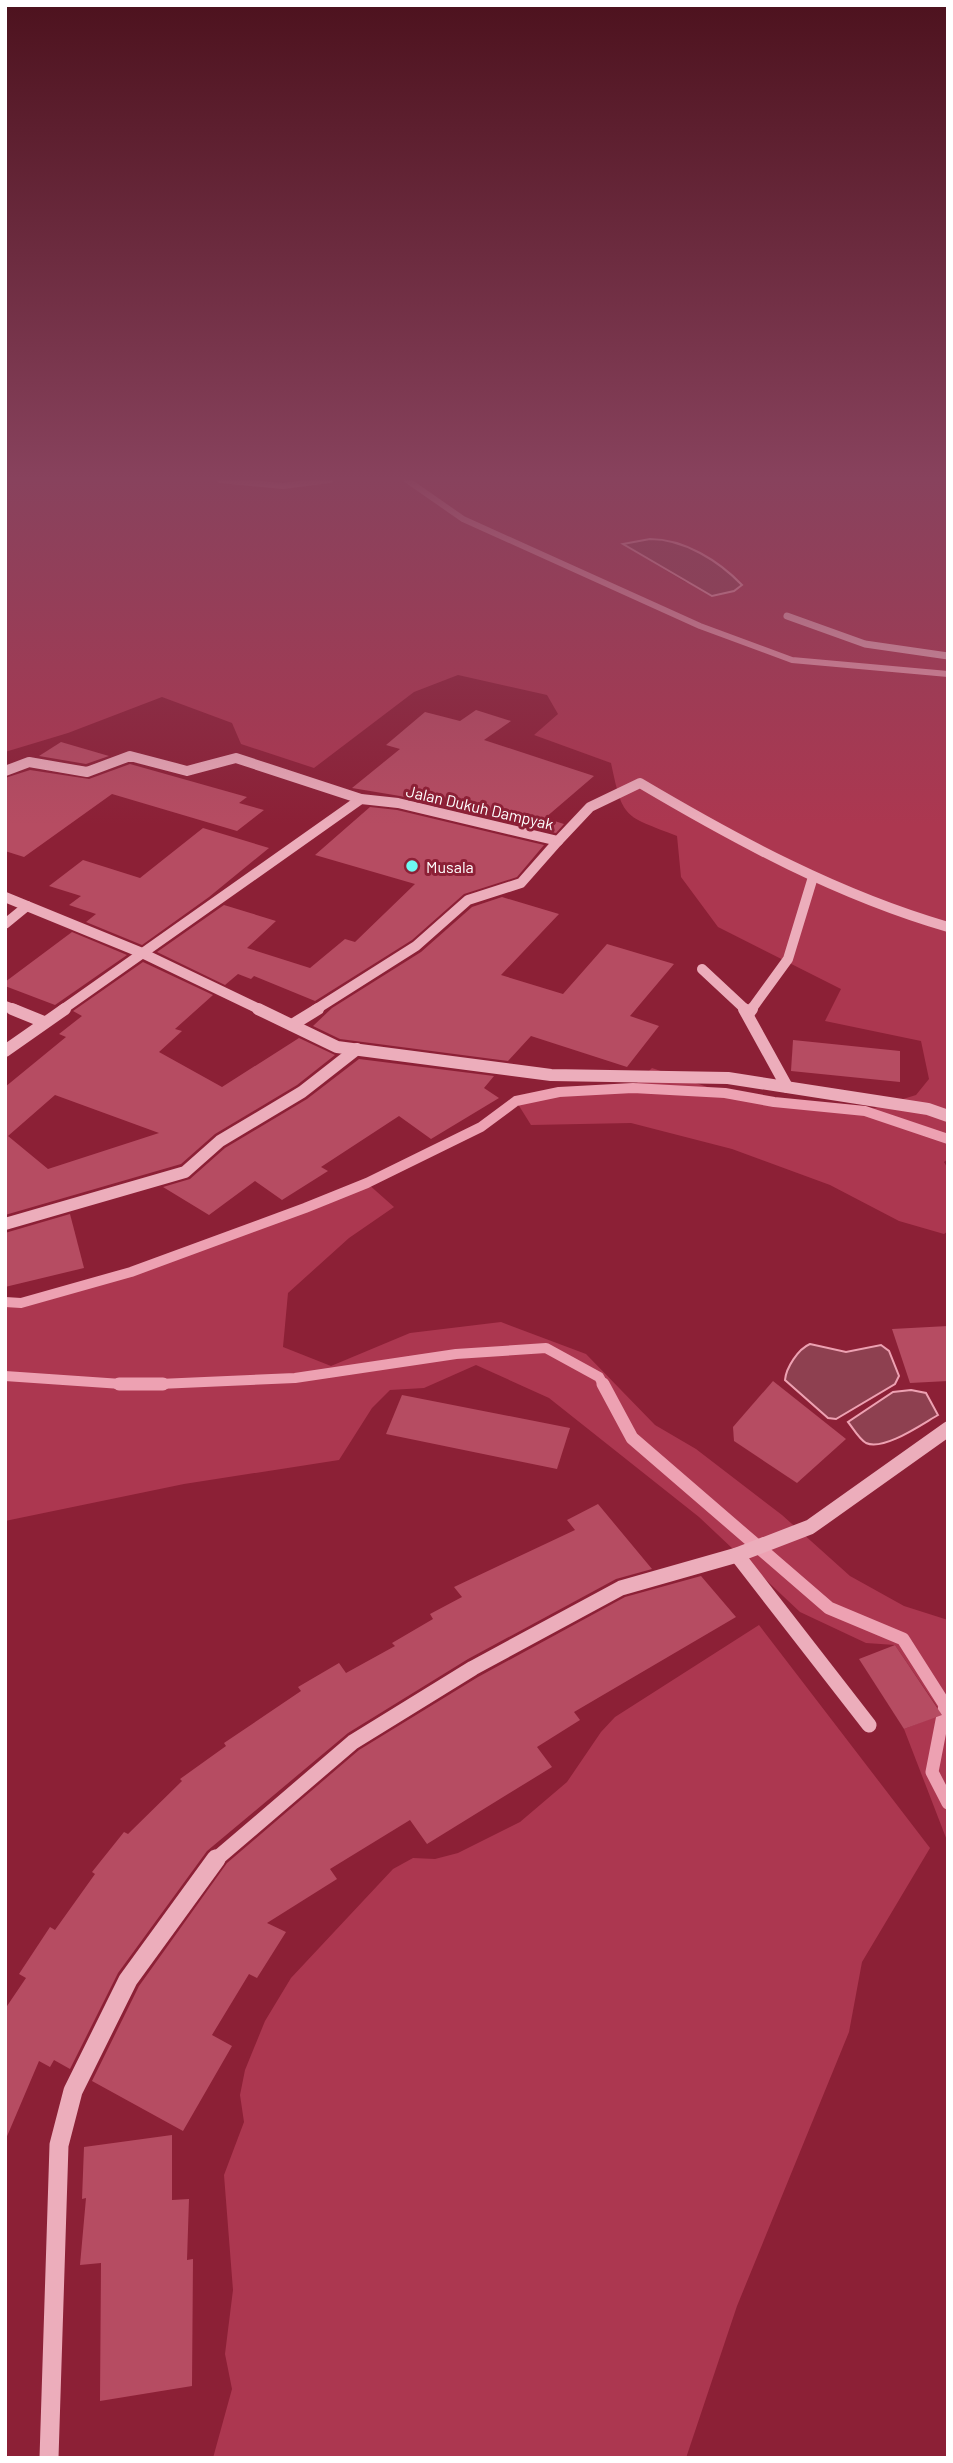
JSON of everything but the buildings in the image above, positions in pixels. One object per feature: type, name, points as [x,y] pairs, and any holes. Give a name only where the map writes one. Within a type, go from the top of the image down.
[{"type":"street","points":[[786,616],[820,632],[882,648],[948,656]]},
{"type":"street","name":"Jalan Dukuh Dampyak","points":[[5,771],[29,762],[87,772],[130,756],[187,771],[236,758],[361,799],[398,803],[558,841],[521,883],[468,900],[416,946],[292,1025]]},
{"type":"street","points":[[558,841],[590,807],[640,783],[733,838],[813,877],[892,911],[948,927]]},
{"type":"street","points":[[5,1051],[361,799]]},
{"type":"street","points":[[749,1013],[775,982],[790,955],[813,877]]},
{"type":"street","points":[[5,897],[142,953],[337,1047],[551,1076],[728,1078],[928,1109],[948,1116]]},
{"type":"street","points":[[5,924],[27,906]]},
{"type":"street","points":[[702,969],[749,1013],[787,1087]]},
{"type":"street","points":[[5,1006],[44,1023]]},
{"type":"street","points":[[5,1224],[185,1172],[220,1141],[302,1092],[356,1049]]},
{"type":"street","points":[[49,2458],[59,2145],[73,2091],[128,1980],[214,1861],[353,1742],[473,1668],[621,1588],[737,1555],[810,1527],[948,1429]]},
{"type":"street","points":[[737,1555],[869,1725]]},
{"type":"shaded area","points":[[5,595],[948,595],[948,1159],[944,1162],[948,1169],[948,1231],[944,1234],[899,1221],[830,1185],[732,1149],[631,1123],[531,1125],[516,1101],[559,1092],[632,1088],[652,1068],[725,1093],[774,1102],[865,1111],[916,1095],[929,1079],[921,1041],[825,1021],[841,989],[718,927],[681,877],[677,836],[646,824],[629,813],[619,796],[611,763],[534,735],[558,714],[547,695],[458,675],[414,692],[314,768],[241,744],[232,723],[162,697],[68,733],[5,752]]},
{"type":"shaded area","points":[[367,1183],[394,1207],[349,1238],[288,1293],[283,1347],[331,1366],[410,1333],[501,1322],[586,1354],[655,1425],[696,1449],[782,1515],[850,1576],[904,1606],[948,1620],[948,1843],[904,1729],[942,1714],[895,1645],[866,1643],[800,1612],[699,1517],[549,1398],[476,1365],[424,1388],[390,1390],[372,1408],[339,1460],[184,1484],[5,1521],[5,1302],[21,1303],[131,1272],[219,1243]]},
{"type":"shaded area","points":[[810,1344],[846,1352],[881,1345],[889,1351],[899,1376],[895,1384],[836,1419],[828,1418],[785,1380],[793,1359]]},
{"type":"shaded area","points":[[911,1390],[926,1393],[938,1415],[892,1440],[874,1444],[863,1441],[848,1422],[893,1392]]},
{"type":"shaded area","points":[[759,1625],[930,1848],[862,1962],[849,2032],[737,2306],[686,2458],[213,2458],[232,2389],[225,2354],[233,2290],[224,2175],[244,2122],[240,2095],[245,2070],[265,2021],[291,1978],[393,1869],[413,1858],[435,1859],[458,1853],[520,1822],[567,1782],[601,1732],[615,1717]]},
{"type":"waterway","points":[[631,595],[700,626],[792,660],[948,674]]},
{"type":"waterway","points":[[5,1302],[21,1303],[131,1272],[305,1208],[367,1183],[481,1127],[516,1101],[559,1092],[633,1088],[725,1093],[774,1102],[865,1111],[948,1139]]},
{"type":"waterway","points":[[159,1384],[295,1378],[456,1354],[546,1348],[599,1377],[604,1386]]},
{"type":"waterway","points":[[5,1376],[121,1384]]},
{"type":"waterway","points":[[121,1384],[159,1384]]},
{"type":"waterway","points":[[121,1384],[159,1384]]},
{"type":"waterway","points":[[159,1384],[163,1384]]},
{"type":"waterway","points":[[603,1384],[632,1438],[829,1608],[903,1639],[945,1705],[932,1772],[948,1803]]},
{"type":"place","name":"Musala","points":[[412,866]]}]
